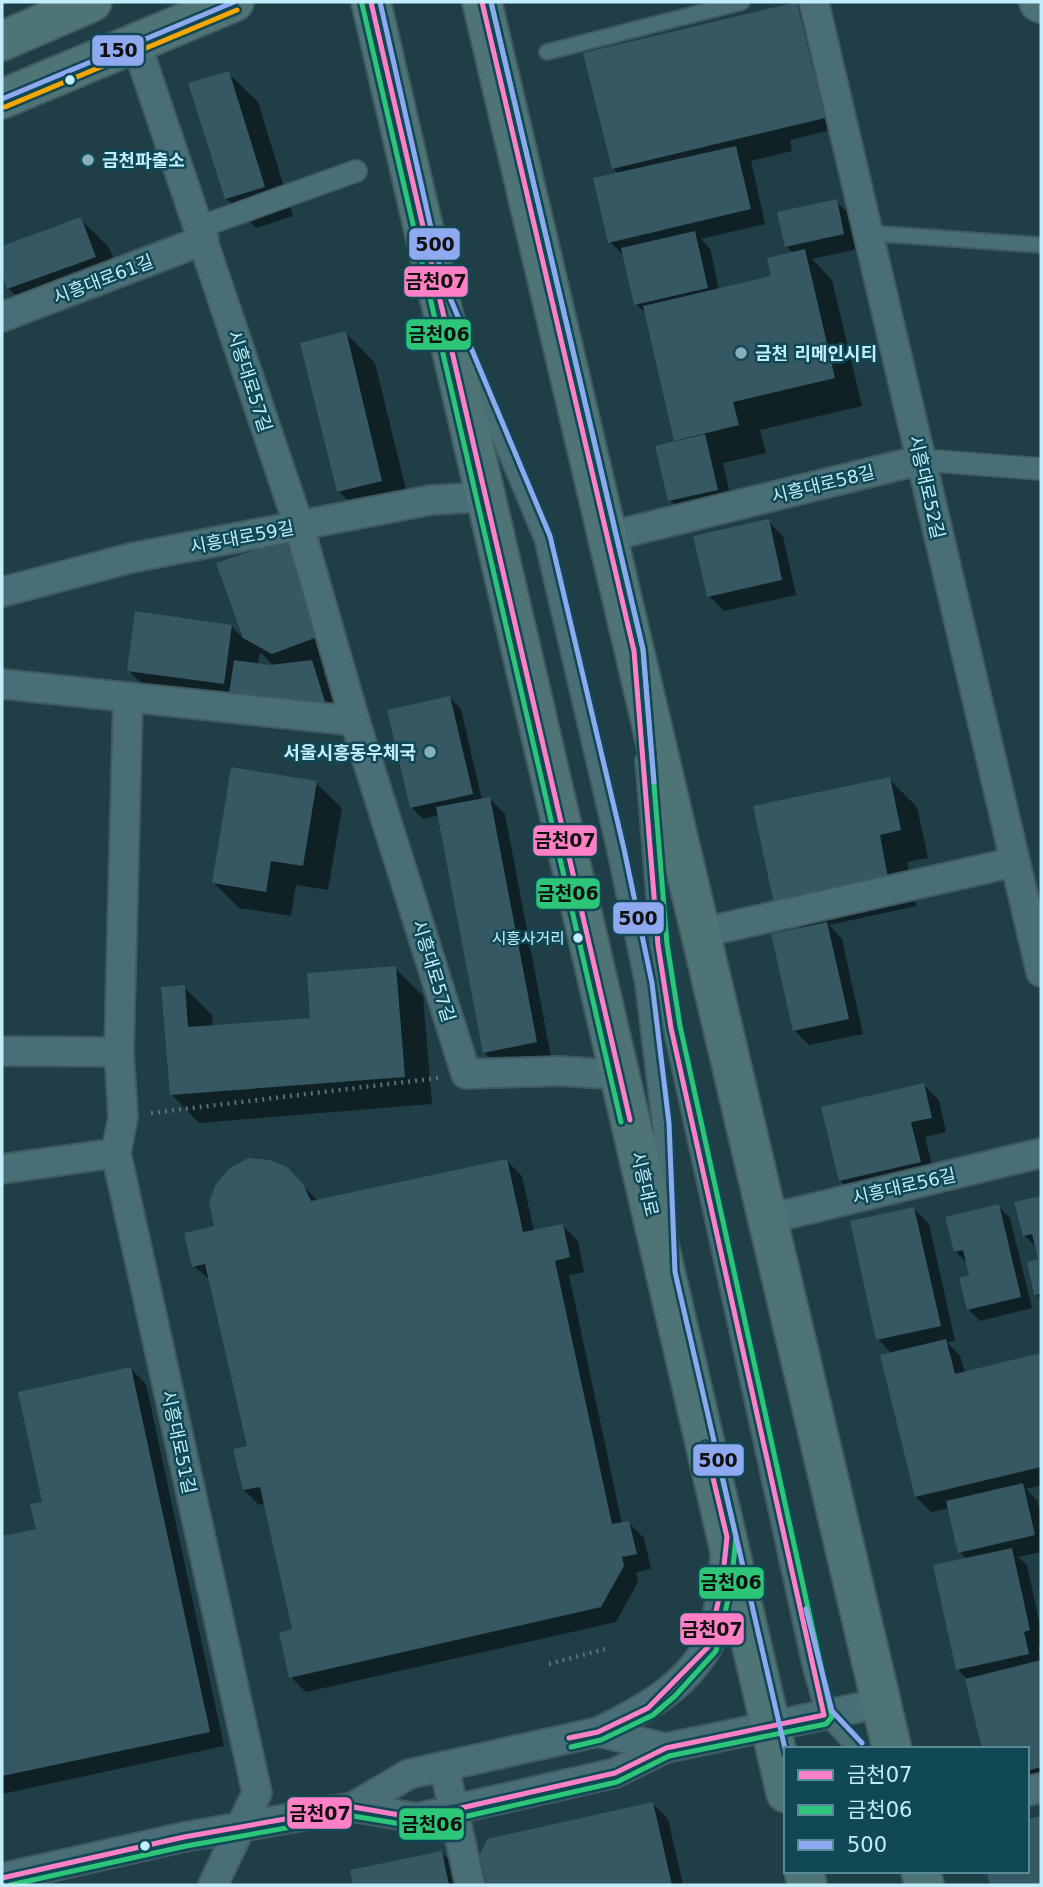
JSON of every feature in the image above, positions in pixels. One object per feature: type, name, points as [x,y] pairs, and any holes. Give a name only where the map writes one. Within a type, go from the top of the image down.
[{"type":"main road","points":[[2,41],[92,2]]},
{"type":"main road","points":[[2,99],[234,2]]},
{"type":"main road","name":"시흥대로","points":[[371,2],[784,1784]]},
{"type":"main road","points":[[482,2],[892,1747]]},
{"type":"street","name":"시흥대로52길","points":[[814,2],[1041,972]]},
{"type":"street","name":"시흥대로57길","points":[[136,43],[299,526],[355,721],[466,1074]]},
{"type":"street","name":"시흥대로61길","points":[[2,317],[356,171]]},
{"type":"street","name":"시흥대로58길","points":[[607,537],[921,460],[1041,469]]},
{"type":"street","name":"시흥대로59길","points":[[2,592],[131,558],[431,500],[485,497]]},
{"type":"street","points":[[2,684],[355,721]]},
{"type":"street","points":[[2,1051],[119,1052],[128,697]]},
{"type":"street","points":[[700,933],[1015,862]]},
{"type":"street","name":"시흥대로51길","points":[[119,1052],[122,1117],[116,1153],[257,1793],[214,1885]]},
{"type":"street","points":[[466,1074],[560,1071],[620,1075]]},
{"type":"street","points":[[2,1169],[116,1153]]},
{"type":"street","name":"시흥대로56길","points":[[768,1219],[1041,1153]]},
{"type":"street","points":[[2,1878],[184,1836],[354,1807],[409,1774],[598,1732],[648,1708],[669,1690],[708,1647],[722,1585],[727,1537]]},
{"type":"street","points":[[354,1807],[417,1818],[615,1773],[666,1748],[881,1703]]},
{"type":"street","points":[[598,1732],[666,1748]]},
{"type":"street","points":[[444,1766],[470,1885]]},
{"type":"lane","points":[[547,52],[743,2]]},
{"type":"lane","points":[[868,233],[1041,245]]},
{"type":"lane","points":[[435,284],[542,539],[609,824],[643,984],[660,1124],[666,1273]]},
{"type":"lane","points":[[634,651],[658,945],[671,1028],[824,1715],[854,1747]]},
{"type":"path","points":[[122,1117],[466,1074]]},
{"type":"path","points":[[549,1664],[609,1648]]},
{"type":"building","points":[[797,2],[825,118],[612,169],[583,53]]},
{"type":"building","points":[[229,71],[265,187],[225,199],[188,83]]},
{"type":"building","points":[[736,146],[751,209],[608,243],[593,178]]},
{"type":"building","points":[[837,199],[844,234],[785,247],[777,212]]},
{"type":"building","points":[[81,217],[96,257],[7,289],[2,275],[2,246]]},
{"type":"building","points":[[695,231],[708,288],[634,305],[621,248]]},
{"type":"building","name":"금천 리메인시티","points":[[805,249],[835,378],[733,402],[739,425],[674,441],[643,306],[771,276],[767,258]]},
{"type":"building","points":[[346,331],[382,481],[337,492],[300,343]]},
{"type":"building","points":[[705,434],[718,490],[668,501],[655,446]]},
{"type":"building","points":[[769,519],[782,580],[707,597],[693,536]]},
{"type":"building","points":[[286,540],[320,636],[272,654],[243,638],[216,563]]},
{"type":"building","points":[[135,611],[232,625],[224,684],[127,671]]},
{"type":"building","points":[[234,660],[270,665],[312,660],[326,705],[229,694]]},
{"type":"building","name":"서울시흥동우체국","points":[[450,696],[473,794],[410,808],[387,710]]},
{"type":"building","points":[[231,767],[317,781],[303,866],[271,861],[266,892],[212,883]]},
{"type":"building","points":[[890,777],[901,830],[880,835],[888,878],[774,904],[753,806]]},
{"type":"building","points":[[490,797],[537,1042],[483,1053],[436,807]]},
{"type":"building","points":[[827,922],[849,1019],[793,1031],[771,934]]},
{"type":"building","points":[[396,966],[405,1077],[170,1095],[161,987],[185,985],[188,1027],[310,1018],[307,973]]},
{"type":"building","points":[[924,1083],[932,1118],[911,1122],[921,1162],[839,1181],[821,1107]]},
{"type":"building","points":[[248,1158],[270,1160],[287,1167],[303,1184],[311,1201],[507,1159],[523,1232],[563,1224],[570,1257],[555,1261],[612,1524],[629,1521],[637,1554],[622,1557],[624,1566],[601,1607],[289,1678],[279,1633],[292,1629],[260,1487],[243,1490],[233,1449],[247,1446],[205,1264],[192,1267],[184,1233],[214,1226],[209,1202],[216,1184],[230,1168]]},
{"type":"building","points":[[1041,1196],[1041,1294],[1034,1295],[1027,1262],[1038,1259],[1032,1234],[1023,1236],[1014,1202]]},
{"type":"building","points":[[999,1204],[1021,1297],[967,1310],[959,1278],[969,1275],[963,1250],[954,1252],[945,1217]]},
{"type":"building","points":[[914,1207],[941,1326],[876,1340],[850,1221]]},
{"type":"building","points":[[946,1339],[955,1374],[1041,1353],[1041,1467],[915,1497],[880,1355]]},
{"type":"building","points":[[131,1367],[210,1732],[2,1776],[2,1536],[36,1529],[30,1504],[42,1502],[18,1392]]},
{"type":"building","points":[[1023,1483],[1035,1535],[958,1553],[946,1501]]},
{"type":"building","points":[[1012,1548],[1030,1630],[1024,1632],[1029,1654],[956,1670],[933,1565]]},
{"type":"building","points":[[1041,1660],[1041,1767],[1029,1770],[1029,1747],[982,1747],[965,1679]]},
{"type":"building","points":[[653,1802],[672,1885],[487,1885],[480,1855],[487,1839]]},
{"type":"building","points":[[1041,1816],[1041,1885],[990,1885],[987,1873],[1029,1873],[1029,1819]]},
{"type":"building","points":[[442,1851],[449,1885],[353,1885],[350,1870]]},
{"type":"transit line","name":"150","points":[[2,99],[234,2]]},
{"type":"transit line","name":"금천07","points":[[371,2],[630,1120]]},
{"type":"transit line","name":"500","points":[[380,2],[443,281],[550,536],[624,849],[652,983],[669,1123],[675,1272],[785,1747]]},
{"type":"transit line","name":"금천07","points":[[2,1878],[184,1837],[353,1807],[417,1818],[615,1773],[666,1748],[824,1715],[671,1028],[658,945],[634,651],[482,2]]},
{"type":"transit line","name":"금천06","points":[[10,1885],[186,1846],[353,1816],[419,1827],[617,1782],[669,1756],[826,1724],[832,1717],[680,1026],[667,944],[643,650],[491,2]]},
{"type":"transit line","name":"500","points":[[491,2],[643,649],[654,782]]},
{"type":"transit line","name":"금천06","points":[[362,4],[621,1122]]},
{"type":"transit line","points":[[5,107],[237,10]]},
{"type":"transit line","name":"금천06","points":[[571,1747],[601,1740],[653,1715],[675,1696],[716,1651],[731,1587],[736,1537],[714,1442]]},
{"type":"transit line","name":"금천07","points":[[569,1738],[598,1732],[648,1708],[708,1647],[722,1585],[727,1537],[705,1444]]},
{"type":"transit line","name":"500","points":[[806,1609],[832,1711],[862,1743]]},
{"type":"place","name":"금천파출소","points":[[88,160]]},
{"type":"place","name":"금천 리메인시티","points":[[741,353]]},
{"type":"place","name":"서울시흥동우체국","points":[[430,752]]},
{"type":"place","name":"시흥사거리","points":[[578,938]]}]
